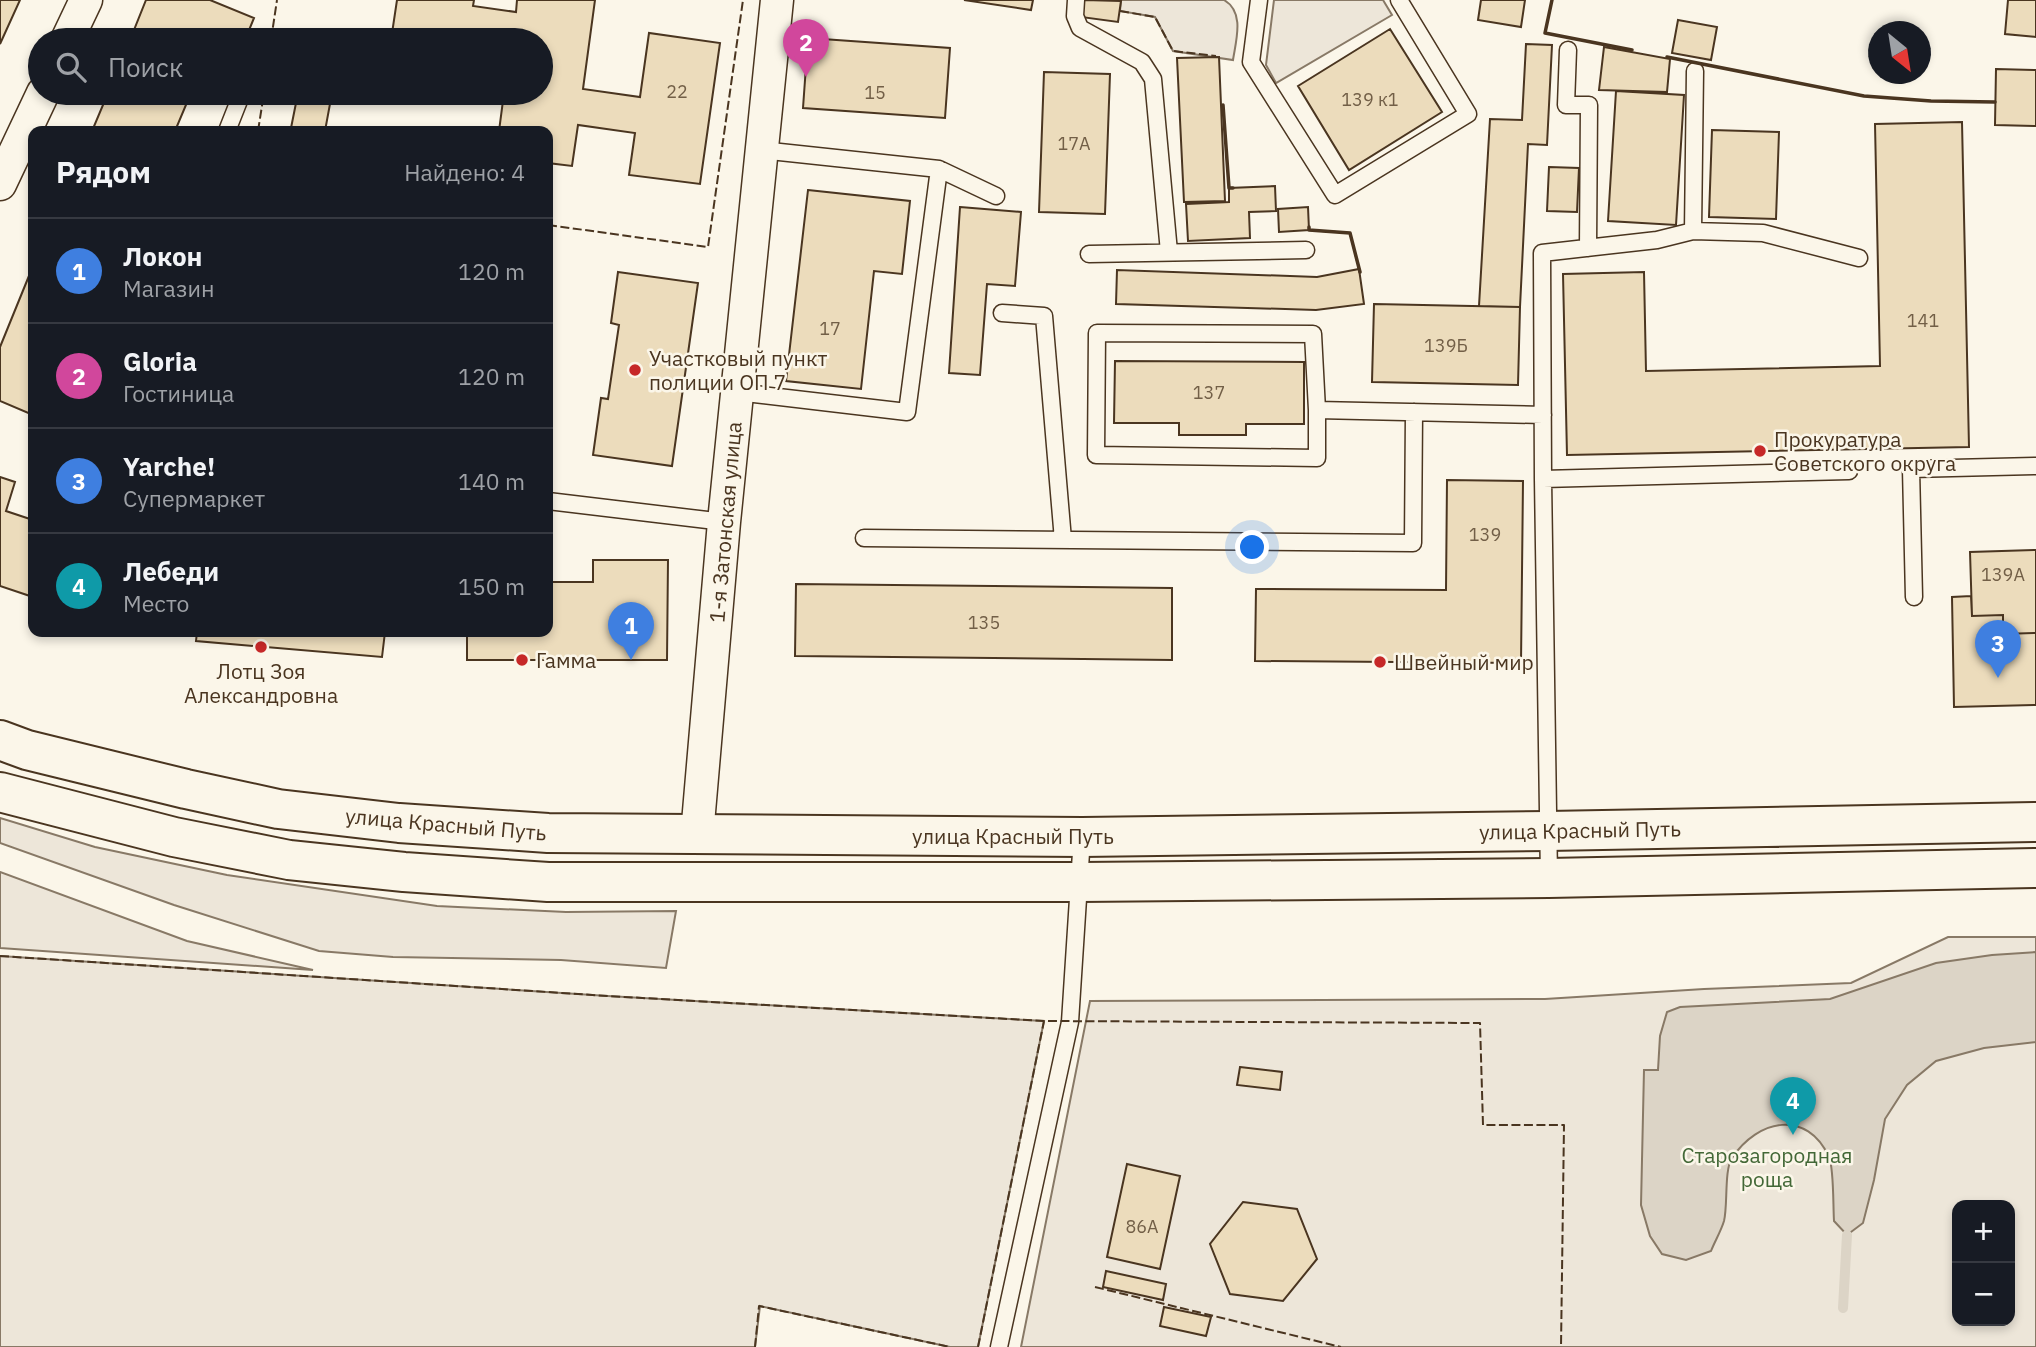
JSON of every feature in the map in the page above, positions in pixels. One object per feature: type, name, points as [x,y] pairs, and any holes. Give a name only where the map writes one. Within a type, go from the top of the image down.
[{"type":"main road","name":"улица Красный Путь","points":[[0,740],[67,760],[278,809],[399,822],[548,833],[1082,837],[2036,822]]},
{"type":"main road","points":[[0,792],[174,837],[289,860],[404,872],[548,882],[1081,882],[1549,878],[2036,868]]},
{"type":"main road","points":[[694,883],[697,835]]},
{"type":"street","points":[[73,28],[86,0]]},
{"type":"street","name":"1-я Затонская улица","points":[[697,835],[724,522],[777,0]]},
{"type":"street","points":[[0,184],[37,105]]},
{"type":"lane","points":[[1076,0],[1074,16],[1080,28],[1142,62],[1153,79],[1169,251]]},
{"type":"lane","points":[[1259,0],[1251,62],[1335,195],[1468,114],[1399,0]]},
{"type":"lane","points":[[1568,50],[1566,105],[1588,105],[1588,248]]},
{"type":"lane","points":[[1693,231],[1695,71]]},
{"type":"lane","points":[[229,126],[237,105]]},
{"type":"lane","points":[[761,150],[939,169],[996,195]]},
{"type":"lane","points":[[737,393],[907,412],[939,169]]},
{"type":"lane","points":[[1549,878],[1542,253],[1657,240],[1693,231],[1763,233],[1859,258]]},
{"type":"lane","points":[[1089,254],[1306,250]]},
{"type":"lane","points":[[1002,313],[1044,316],[1063,540]]},
{"type":"lane","points":[[1097,333],[1314,334],[1317,410],[1317,458],[1096,455],[1097,333]]},
{"type":"lane","points":[[1317,410],[1543,415]]},
{"type":"lane","points":[[864,538],[1413,543],[1414,412]]},
{"type":"lane","points":[[1914,597],[1911,470],[2036,466]]},
{"type":"lane","points":[[1543,479],[1849,471]]},
{"type":"lane","points":[[553,502],[724,522]]},
{"type":"lane","points":[[999,1347],[1070,1022],[1082,837]]},
{"type":"green space","points":[[1121,0],[1224,0],[1231,5],[1237,19],[1233,60],[1173,51],[1155,17],[1120,11]]},
{"type":"green space","points":[[1274,0],[1383,0],[1392,15],[1276,83],[1266,65]]},
{"type":"green space","points":[[0,818],[95,847],[227,875],[437,906],[566,912],[676,911],[666,968],[561,960],[393,957],[319,951],[174,905],[0,843]]},
{"type":"green space","points":[[0,872],[187,941],[313,970],[0,948]]},
{"type":"green space","name":"Старозагородная роща","points":[[1948,937],[2036,937],[2036,1347],[1021,1347],[1090,1001],[1545,999],[1851,983]]},
{"type":"green space","points":[[0,956],[608,996],[1044,1021],[978,1347],[950,1347],[760,1306],[755,1347],[0,1347]]},
{"type":"shaded area","points":[[2036,952],[2036,1042],[1984,1048],[1936,1061],[1907,1085],[1885,1119],[1863,1223],[1847,1235],[1834,1221],[1833,1178],[1829,1157],[1820,1142],[1808,1131],[1782,1125],[1755,1135],[1732,1158],[1728,1171],[1724,1221],[1711,1251],[1686,1260],[1662,1254],[1650,1236],[1641,1205],[1644,1070],[1658,1070],[1660,1036],[1667,1012],[1680,1007],[1830,999],[1936,963]]},
{"type":"building","points":[[0,0],[20,0],[0,44]]},
{"type":"building","points":[[146,0],[210,0],[254,18],[250,28],[135,28]]},
{"type":"building","points":[[397,0],[474,0],[473,6],[516,12],[517,0],[595,0],[583,89],[640,97],[649,33],[720,43],[700,184],[629,175],[635,133],[578,125],[572,166],[553,164],[553,126],[500,126],[502,105],[553,105],[553,28],[393,28]]},
{"type":"building","points":[[964,0],[1033,0],[1031,10]]},
{"type":"building","points":[[1084,0],[1121,1],[1118,22],[1081,17]]},
{"type":"building","points":[[1481,0],[1525,0],[1521,27],[1478,20]]},
{"type":"building","points":[[2008,0],[2036,0],[2036,37],[2005,34]]},
{"type":"building","points":[[1678,20],[1717,27],[1711,60],[1672,53]]},
{"type":"building","points":[[1390,29],[1442,112],[1349,170],[1298,86]]},
{"type":"building","points":[[808,38],[950,48],[945,118],[803,108]]},
{"type":"building","points":[[1526,44],[1552,45],[1547,145],[1528,144],[1520,307],[1479,306],[1490,119],[1522,120]]},
{"type":"building","points":[[1604,47],[1670,59],[1667,92],[1599,90]]},
{"type":"building","points":[[1219,57],[1225,201],[1184,202],[1177,58]]},
{"type":"building","points":[[1996,69],[2036,70],[2036,126],[1995,125]]},
{"type":"building","points":[[1044,72],[1110,74],[1105,214],[1039,212]]},
{"type":"building","points":[[1616,91],[1684,95],[1676,225],[1608,221]]},
{"type":"building","points":[[103,105],[186,105],[177,126],[94,126]]},
{"type":"building","points":[[296,105],[330,105],[326,126],[291,126]]},
{"type":"building","points":[[1962,122],[1969,447],[1567,455],[1563,274],[1644,272],[1646,371],[1880,366],[1875,124]]},
{"type":"building","points":[[1712,130],[1779,132],[1776,219],[1709,217]]},
{"type":"building","points":[[1549,167],[1579,168],[1577,212],[1547,211]]},
{"type":"building","points":[[1275,186],[1276,211],[1249,212],[1250,238],[1188,241],[1186,204],[1229,202],[1229,188]]},
{"type":"building","points":[[808,190],[910,201],[902,274],[874,271],[861,389],[786,381]]},
{"type":"building","points":[[960,207],[1021,212],[1015,286],[987,284],[980,375],[949,373]]},
{"type":"building","points":[[1308,207],[1309,230],[1279,232],[1278,209]]},
{"type":"building","points":[[1359,269],[1364,304],[1316,310],[1116,304],[1117,270],[1317,277]]},
{"type":"building","points":[[618,272],[698,283],[672,466],[593,455],[601,398],[608,399],[619,325],[611,323]]},
{"type":"building","points":[[28,278],[28,413],[0,401],[0,347]]},
{"type":"building","points":[[1374,304],[1520,307],[1518,385],[1372,382]]},
{"type":"building","points":[[1115,361],[1304,362],[1304,424],[1246,424],[1246,435],[1179,435],[1179,423],[1114,423]]},
{"type":"building","points":[[0,477],[15,482],[6,511],[28,518],[28,595],[0,586]]},
{"type":"building","points":[[1447,480],[1523,481],[1521,663],[1255,661],[1256,589],[1446,590]]},
{"type":"building","points":[[2036,550],[2036,633],[2003,634],[2003,615],[1972,616],[1970,552]]},
{"type":"building","points":[[593,560],[668,560],[667,660],[467,660],[467,637],[553,637],[553,582],[593,582]]},
{"type":"building","points":[[796,584],[1172,588],[1172,660],[795,656]]},
{"type":"building","points":[[1971,596],[1972,616],[2003,615],[2003,634],[2036,633],[2036,705],[1954,707],[1952,597]]},
{"type":"building","points":[[196,637],[384,637],[382,657],[196,641]]},
{"type":"building","points":[[1240,1067],[1282,1072],[1280,1090],[1237,1085]]},
{"type":"building","points":[[1127,1164],[1180,1176],[1160,1269],[1107,1257]]},
{"type":"building","points":[[1243,1202],[1297,1209],[1317,1259],[1283,1301],[1230,1294],[1210,1244]]},
{"type":"building","points":[[1106,1271],[1166,1284],[1163,1300],[1103,1287]]},
{"type":"building","points":[[1164,1307],[1211,1317],[1206,1336],[1160,1326]]},
{"type":"waterway","points":[[1843,1308],[1847,1235]]},
{"type":"fence","points":[[273,28],[277,0]]},
{"type":"fence","points":[[553,226],[708,247],[743,0]]},
{"type":"fence","points":[[1120,11],[1155,17],[1173,51],[1216,56]]},
{"type":"fence","points":[[259,126],[262,105]]},
{"type":"fence","points":[[1309,230],[1350,233],[1359,269]]},
{"type":"fence","points":[[0,956],[608,996],[1044,1021],[1480,1023],[1483,1125],[1564,1125],[1561,1347]]},
{"type":"fence","points":[[978,1347],[1044,1021]]},
{"type":"fence","points":[[1095,1287],[1341,1347]]},
{"type":"fence","points":[[755,1347],[759,1306],[950,1347]]},
{"type":"wall","points":[[1552,0],[1545,33],[1632,50]]},
{"type":"wall","points":[[1667,57],[1864,96],[1995,102]]},
{"type":"wall","points":[[1223,105],[1229,188],[1233,188]]},
{"type":"wall","points":[[1309,227],[1309,230],[1350,233],[1360,272]]},
{"type":"place","name":"Gloria","points":[[806,77]]},
{"type":"place","name":"Участковый пункт полиции ОП 7","points":[[635,370]]},
{"type":"place","name":"Прокуратура Советского округа","points":[[1760,451]]},
{"type":"place","name":"Лотц Зоя Александровна","points":[[261,647]]},
{"type":"place","name":"Гамма","points":[[522,660]]},
{"type":"place","name":"Локон","points":[[631,660]]},
{"type":"place","name":"Швейный мир","points":[[1380,662]]},
{"type":"place","name":"Yarche!","points":[[1998,678]]},
{"type":"place","name":"Лебеди","points":[[1793,1135]]}]
